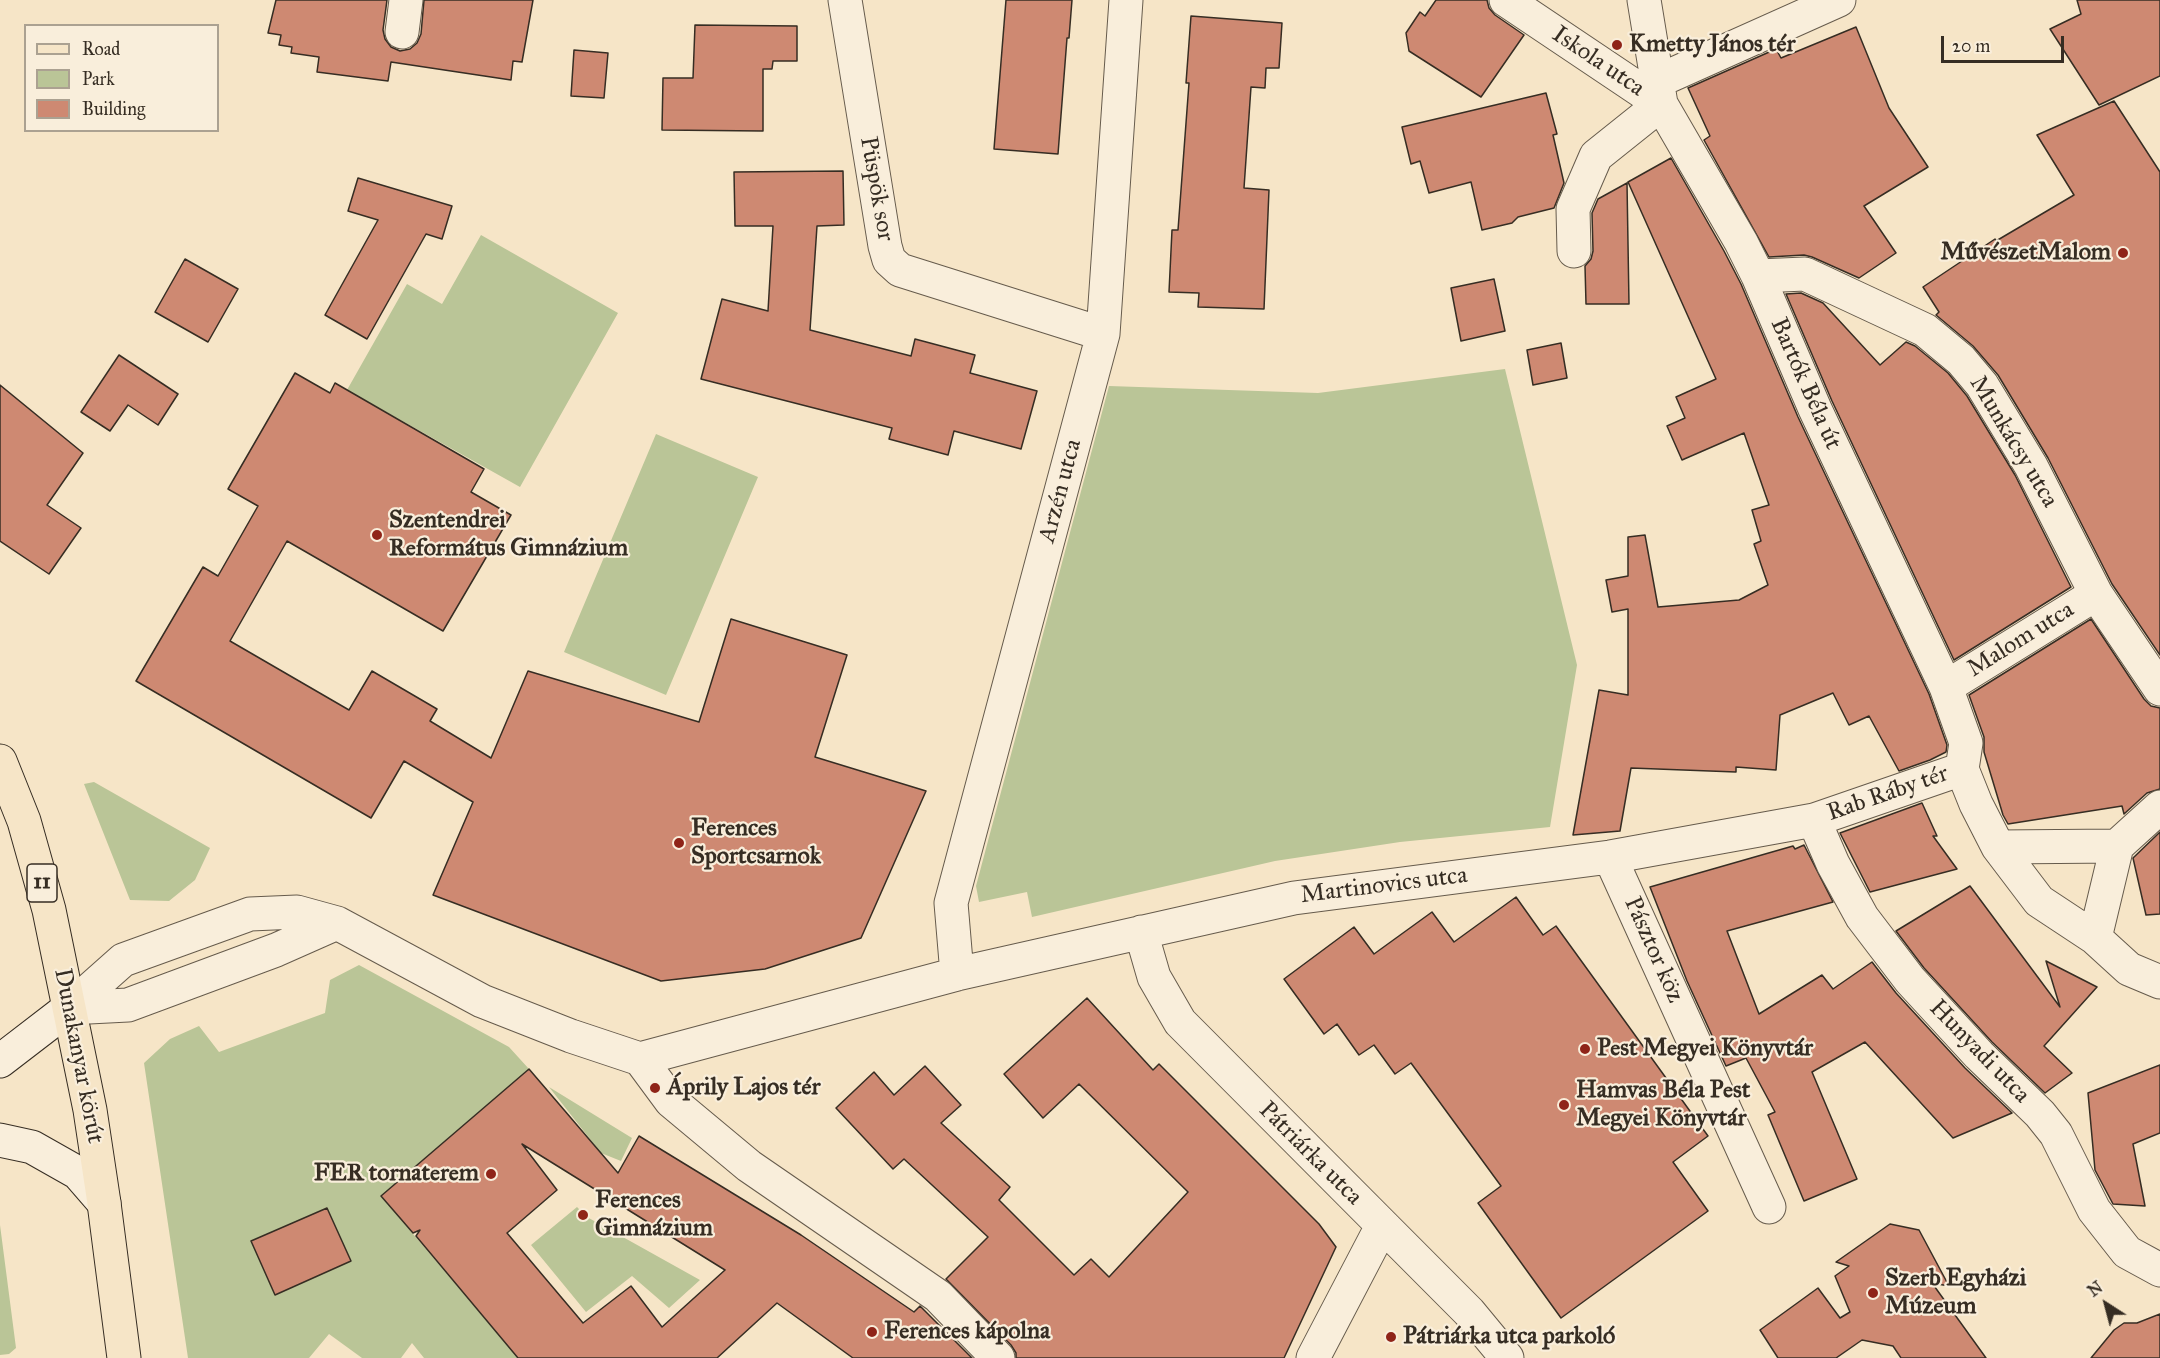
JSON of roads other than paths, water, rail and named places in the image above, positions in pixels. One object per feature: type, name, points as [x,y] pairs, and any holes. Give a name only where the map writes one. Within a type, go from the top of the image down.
[{"type":"main road","name":"Dunakanyar körút","points":[[0,761],[24,820],[50,910],[90,1110],[124,1358]]},
{"type":"street","name":"Püspök sor","points":[[844,0],[889,260],[900,270],[1103,334]]},
{"type":"street","name":"Arzén utca","points":[[957,974],[951,903],[1103,334],[1126,0]]},
{"type":"street","name":"Iskola utca","points":[[1506,0],[1660,93]]},
{"type":"street","name":"Bartók Béla út","points":[[1644,0],[1660,93],[1758,276],[1815,409],[1946,687],[1966,743],[1962,769]]},
{"type":"street","points":[[1574,250],[1573,209],[1596,156],[1660,93],[1839,0]]},
{"type":"street","name":"Munkácsy utca","points":[[1758,276],[1804,274],[1925,330],[1961,360],[1982,385],[2031,466],[2096,594],[2160,689]]},
{"type":"street","name":"Malom utca","points":[[1946,687],[2096,594]]},
{"type":"street","points":[[1962,769],[1998,848],[2040,901],[2095,938],[2129,969],[2160,982]]},
{"type":"street","name":"Rab Ráby tér","points":[[1815,819],[1962,769]]},
{"type":"street","points":[[2095,938],[2117,846],[2160,807]]},
{"type":"street","name":"Martinovics utca","points":[[957,974],[1294,898],[1610,857],[1815,819]]},
{"type":"street","name":"Hunyadi utca","points":[[1815,819],[1833,864],[1862,917],[1910,980],[2056,1134],[2094,1210],[2127,1252],[2160,1270]]},
{"type":"street","points":[[1998,848],[2117,846]]},
{"type":"street","name":"Pásztor köz","points":[[1610,857],[1769,1207]]},
{"type":"street","points":[[0,1061],[69,1008],[123,960],[250,914],[297,912],[342,926],[482,1001],[571,1036],[640,1059],[957,974]]},
{"type":"street","points":[[69,1008],[128,1005],[342,926]]},
{"type":"street","name":"Pátriárka utca","points":[[1141,932],[1154,977],[1180,1022],[1469,1312],[1507,1358]]},
{"type":"street","points":[[640,1059],[671,1101],[749,1166],[938,1296],[998,1358]]},
{"type":"street","points":[[0,1140],[32,1147],[78,1173],[104,1203]]},
{"type":"street","points":[[1313,1358],[1382,1226]]},
{"type":"place","name":"Kmetty János tér","points":[[1617,45]]},
{"type":"place","name":"MűvészetMalom","points":[[2123,253]]},
{"type":"place","name":"Szentendrei Református Gimnázium","points":[[377,535]]},
{"type":"place","name":"Ferences Sportcsarnok","points":[[679,843]]},
{"type":"place","name":"Pest Megyei Könyvtár","points":[[1585,1049]]},
{"type":"place","name":"Áprily Lajos tér","points":[[655,1088]]},
{"type":"place","name":"Hamvas Béla Pest Megyei Könyvtár","points":[[1564,1105]]},
{"type":"place","name":"FER tornaterem","points":[[491,1174]]},
{"type":"place","name":"Ferences Gimnázium","points":[[583,1215]]},
{"type":"place","name":"Szerb Egyházi Múzeum","points":[[1873,1293]]},
{"type":"place","name":"Ferences kápolna","points":[[872,1332]]},
{"type":"place","name":"Pátriárka utca parkoló","points":[[1391,1337]]}]
